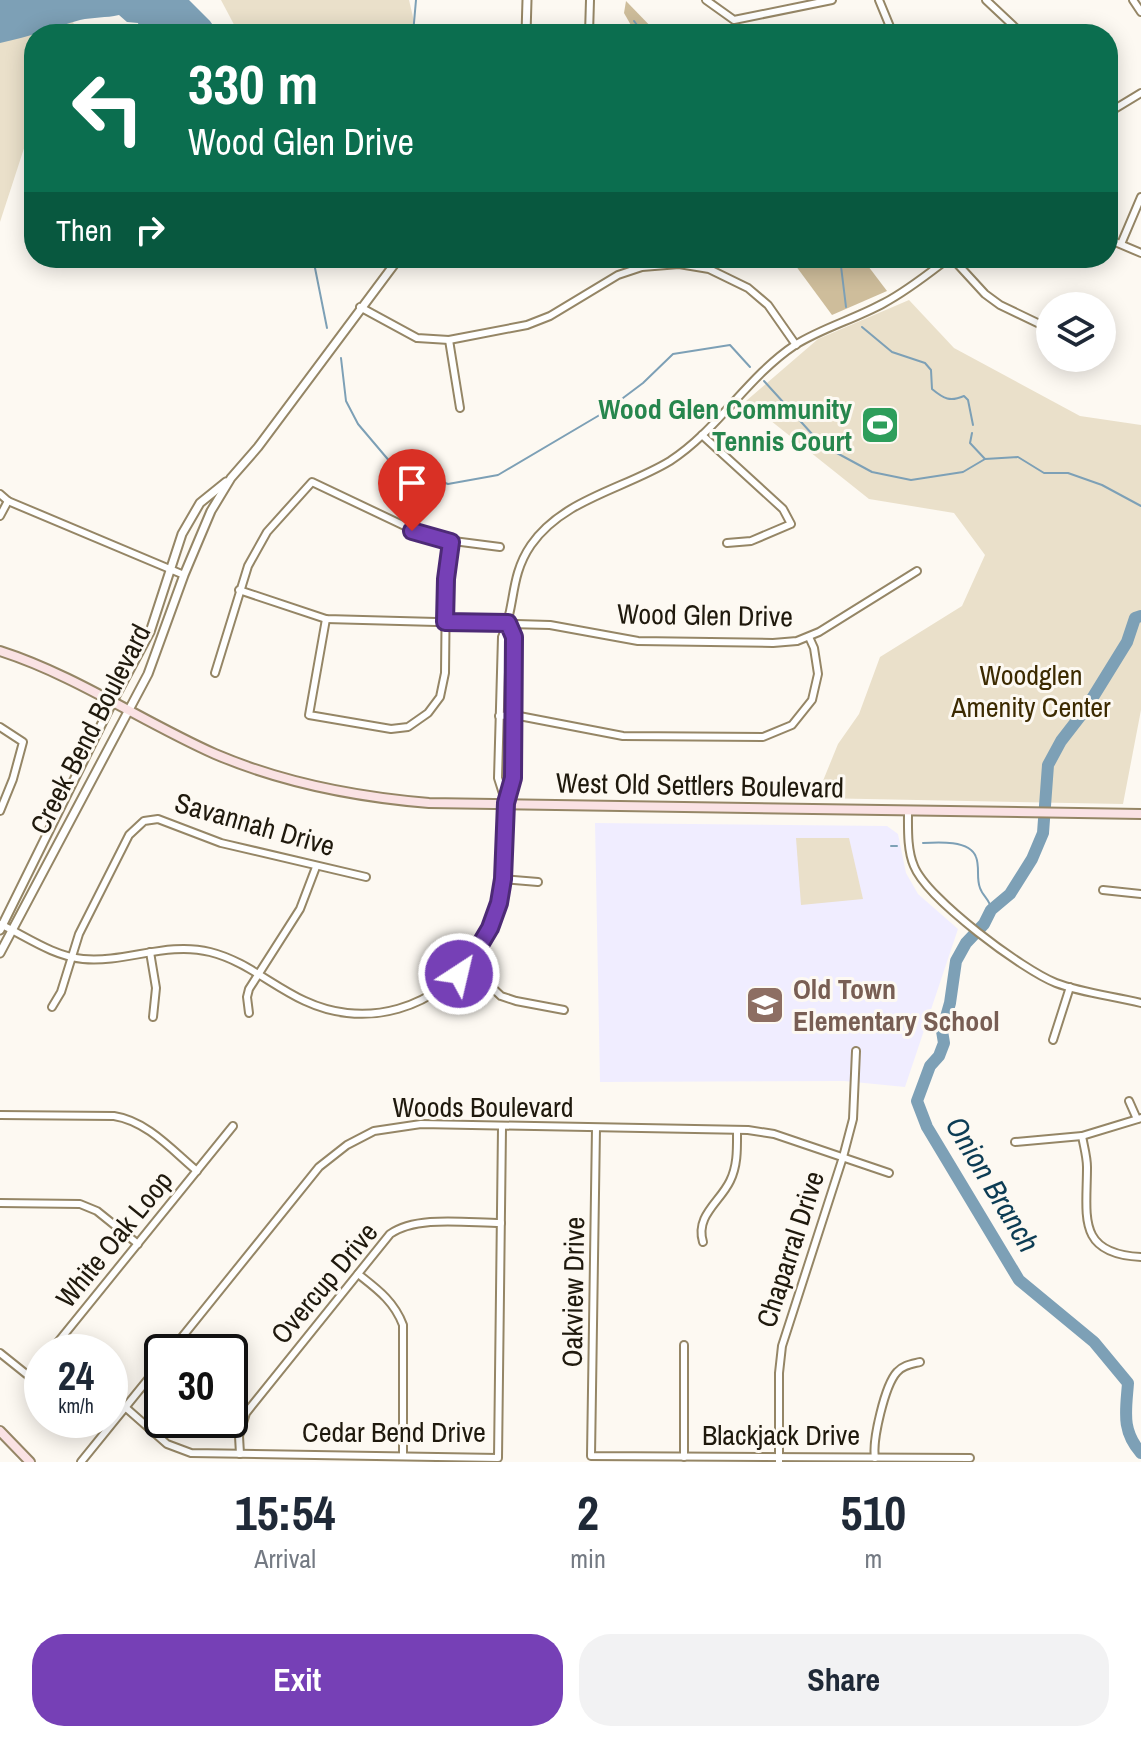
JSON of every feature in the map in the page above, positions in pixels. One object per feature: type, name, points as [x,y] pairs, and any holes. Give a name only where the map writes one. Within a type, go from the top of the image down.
[{"type":"main road","name":"West Old Settlers Boulevard","points":[[0,651],[42,668],[237,762],[334,791],[429,803],[1141,814]]},
{"type":"main road","points":[[0,1431],[30,1462]]},
{"type":"street","points":[[526,24],[527,0]]},
{"type":"street","points":[[589,24],[590,0]]},
{"type":"street","points":[[706,0],[734,20],[832,0]]},
{"type":"street","points":[[879,0],[889,24]]},
{"type":"street","points":[[986,0],[1011,24]]},
{"type":"street","points":[[1133,0],[1141,12]]},
{"type":"street","points":[[1118,107],[1141,93]]},
{"type":"street","points":[[1121,244],[1141,197]]},
{"type":"street","points":[[1118,243],[1141,253]]},
{"type":"street","name":"Creek Bend Boulevard","points":[[0,953],[154,660],[211,511],[231,478],[258,447],[391,268]]},
{"type":"street","points":[[360,307],[417,338],[449,340],[539,321],[607,280],[639,268]]},
{"type":"street","points":[[703,268],[737,281],[758,296],[776,315],[796,345]]},
{"type":"street","points":[[506,803],[498,778],[502,637],[508,623],[510,598],[517,574],[530,546],[547,527],[578,505],[667,462],[702,435],[746,387],[796,345],[885,303],[936,268]]},
{"type":"street","points":[[960,268],[1000,305],[1036,322]]},
{"type":"street","points":[[449,340],[460,408]]},
{"type":"street","points":[[702,435],[783,509],[791,524],[751,541],[727,543]]},
{"type":"street","name":"Creek Bend Boulevard","points":[[1,927],[150,632],[182,534],[200,503],[231,478]]},
{"type":"street","points":[[215,673],[248,566],[267,532],[312,482],[412,531],[451,542],[500,547]]},
{"type":"street","points":[[0,494],[8,501],[184,575]]},
{"type":"street","points":[[0,516],[8,501]]},
{"type":"street","points":[[326,619],[309,715],[391,729],[408,727],[428,713],[440,697],[445,673],[446,579],[451,542]]},
{"type":"street","name":"Wood Glen Drive","points":[[239,590],[326,619],[550,625],[638,641],[773,643],[809,637],[917,571]]},
{"type":"street","points":[[1,927],[71,957],[101,959],[177,949],[210,952],[314,1006],[349,1014],[373,1014],[408,1006],[430,996],[468,965],[490,928],[499,903],[506,803],[513,778],[514,637],[508,623]]},
{"type":"street","points":[[499,716],[514,715],[623,736],[763,737],[792,725],[812,700],[818,674],[809,637]]},
{"type":"street","points":[[0,727],[23,742],[0,811]]},
{"type":"street","points":[[908,811],[914,866],[928,887],[961,918],[1034,972],[1070,987],[1141,1003]]},
{"type":"street","name":"Savannah Drive","points":[[71,957],[79,934],[129,835],[144,821],[158,819],[221,843],[366,877]]},
{"type":"street","points":[[249,1013],[247,992],[300,909],[316,867]]},
{"type":"street","points":[[503,879],[538,882]]},
{"type":"street","points":[[1103,890],[1141,894]]},
{"type":"street","points":[[150,952],[156,988],[153,1017]]},
{"type":"street","points":[[52,1007],[61,992],[71,957]]},
{"type":"street","points":[[468,965],[501,996],[564,1010]]},
{"type":"street","points":[[1053,1040],[1070,987]]},
{"type":"street","name":"Chaparral Drive","points":[[779,1460],[782,1346],[853,1119],[856,1051]]},
{"type":"street","points":[[1015,1142],[1082,1136],[1139,1119],[1129,1101]]},
{"type":"street","name":"White Oak Loop","points":[[0,1115],[114,1116],[129,1119],[142,1125],[197,1171],[65,1334]]},
{"type":"street","name":"Woods Boulevard","points":[[184,1334],[319,1167],[347,1145],[374,1131],[421,1124],[502,1128],[737,1130],[774,1134],[889,1173]]},
{"type":"street","points":[[197,1171],[233,1126]]},
{"type":"street","name":"Cedar Bend Drive","points":[[128,1409],[176,1449],[191,1453],[498,1458],[502,1128]]},
{"type":"street","name":"Oakview Drive","points":[[591,1456],[596,1128]]},
{"type":"street","points":[[703,1242],[703,1219],[725,1190],[734,1171],[737,1130]]},
{"type":"street","points":[[1082,1136],[1087,1163],[1085,1220],[1092,1237],[1106,1249],[1122,1256],[1141,1257]]},
{"type":"street","points":[[0,1203],[70,1203],[89,1207],[138,1244]]},
{"type":"street","name":"Overcup Drive","points":[[240,1454],[239,1436],[246,1413],[387,1238],[402,1227],[416,1223],[501,1223]]},
{"type":"street","points":[[358,1274],[388,1298],[403,1325],[403,1456]]},
{"type":"street","points":[[684,1345],[684,1457]]},
{"type":"street","points":[[0,1353],[24,1372]]},
{"type":"street","points":[[875,1458],[874,1438],[892,1379],[899,1369],[920,1362]]},
{"type":"street","points":[[128,1403],[144,1384]]},
{"type":"street","points":[[81,1462],[100,1438]]},
{"type":"street","name":"Blackjack Drive","points":[[591,1456],[779,1460],[970,1458]]},
{"type":"shaded area","points":[[626,1],[648,24],[630,24],[624,13]]},
{"type":"shaded area","points":[[797,268],[870,268],[887,291],[832,315]]},
{"type":"shaded area","name":"Old Town Elementary School","points":[[595,823],[887,826],[898,834],[906,873],[918,894],[958,929],[905,1087],[844,1081],[600,1082]]},
{"type":"green space","points":[[0,0],[64,0],[74,24],[24,24],[24,148],[0,222]]},
{"type":"green space","points":[[221,0],[409,0],[415,24],[234,24]]},
{"type":"green space","name":"Woodglen Amenity Center","points":[[909,300],[954,348],[1080,416],[1141,425],[1141,710],[1123,804],[816,798],[838,744],[859,714],[880,657],[962,606],[985,555],[954,513],[869,499],[746,401],[818,339]]},
{"type":"green space","points":[[796,838],[849,838],[863,899],[801,905]]},
{"type":"water","points":[[0,0],[189,0],[212,24],[138,24],[127,22],[119,15],[67,24],[24,24],[24,37],[0,43]]},
{"type":"waterway","points":[[414,24],[416,0]]},
{"type":"waterway","points":[[315,268],[327,328]]},
{"type":"waterway","points":[[841,268],[846,307]]},
{"type":"waterway","points":[[862,327],[892,352],[925,363],[931,370],[932,389],[940,395],[951,399],[964,396],[968,400],[973,425]]},
{"type":"waterway","points":[[341,358],[346,401],[358,424],[391,463],[448,484],[498,475],[603,413],[643,383],[673,354],[730,345],[750,367]]},
{"type":"waterway","points":[[764,381],[822,445],[872,472],[911,480],[963,472],[985,459]]},
{"type":"waterway","points":[[972,433],[970,443],[985,459],[1018,457],[1044,473],[1068,473],[1102,485],[1141,506]]},
{"type":"waterway","name":"Onion Branch","points":[[1141,616],[1135,618],[1127,642],[1048,765],[1043,833],[1032,859],[1010,894],[991,910],[956,961],[942,1031],[944,1043],[939,1056],[930,1066],[917,1101],[927,1127],[1019,1280],[1094,1342],[1128,1383],[1128,1428],[1141,1453]]},
{"type":"waterway","points":[[923,843],[953,843],[973,851],[980,888],[991,910]]},
{"type":"waterway","points":[[891,846],[897,846]]},
{"type":"place","name":"Wood Glen Community Tennis Court","points":[[880,425]]},
{"type":"place","name":"Old Town Elementary School","points":[[765,1005]]},
{"type":"route","points":[[412,531],[451,542],[445,622],[508,623],[514,637],[513,778],[506,803],[505,867],[499,903],[490,928],[468,965],[459,974]]}]
